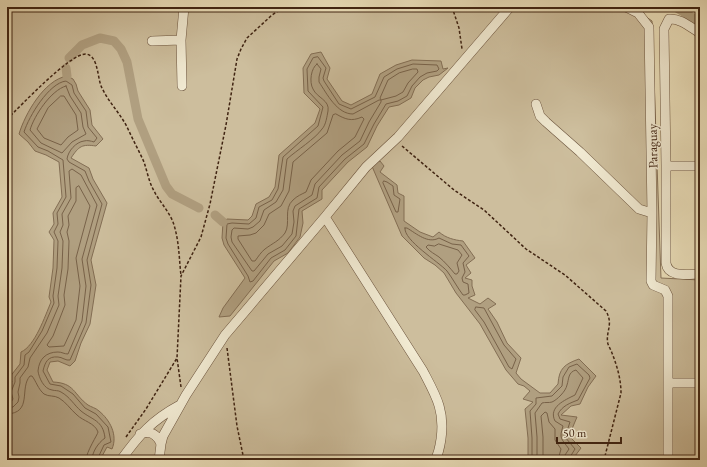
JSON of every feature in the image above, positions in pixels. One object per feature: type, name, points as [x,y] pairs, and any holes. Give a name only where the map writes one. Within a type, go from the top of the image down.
[{"type":"street","points":[[182,86],[181,40],[184,7]]},
{"type":"street","points":[[159,460],[161,444],[164,436],[186,395],[225,335],[366,167],[398,137],[510,7]]},
{"type":"street","points":[[626,7],[638,13],[649,27],[652,214],[651,281],[653,285],[665,290],[668,296],[668,460]]},
{"type":"street","name":"Paraguay","points":[[700,33],[679,20],[673,19],[668,19],[664,29],[666,268],[670,272],[676,274],[700,274]]},
{"type":"street","points":[[152,41],[181,40]]},
{"type":"street","points":[[536,104],[540,116],[546,122],[639,209],[652,214]]},
{"type":"street","points":[[666,166],[700,166]]},
{"type":"street","points":[[325,217],[423,371],[437,397],[442,413],[442,432],[436,460]]},
{"type":"street","points":[[668,383],[700,383]]},
{"type":"street","points":[[118,457],[140,434],[161,417],[181,404]]},
{"type":"street","points":[[140,434],[150,432],[159,439],[161,444]]},
{"type":"path","points":[[181,277],[201,237],[210,204],[226,125],[237,59],[247,38],[272,15],[284,7]]},
{"type":"path","points":[[452,7],[460,28],[462,54],[465,60]]},
{"type":"path","points":[[7,119],[63,66],[80,55],[85,54],[94,60],[100,86],[124,121],[143,161],[154,192],[173,223],[178,243],[181,277],[177,358],[181,388],[186,395]]},
{"type":"path","points":[[398,137],[404,148],[448,185],[484,210],[526,249],[565,275],[606,311],[610,324],[608,344],[619,374],[621,393],[604,460]]},
{"type":"path","points":[[225,335],[237,426],[244,460]]},
{"type":"path","points":[[124,441],[146,409],[177,358]]},
{"type":"path","points":[[110,460],[118,457]]},
{"type":"shaded area","points":[[7,7],[632,7],[652,21],[661,278],[700,280],[700,460],[7,460]]},
{"type":"water","points":[[321,52],[330,68],[327,79],[342,101],[351,105],[372,94],[380,74],[396,65],[412,60],[441,61],[443,69],[448,68],[439,75],[423,80],[415,88],[411,98],[399,105],[389,107],[377,126],[367,147],[348,162],[322,190],[322,199],[302,211],[303,223],[300,237],[288,253],[274,261],[230,316],[219,317],[223,308],[245,278],[224,245],[222,238],[223,222],[227,219],[248,220],[252,216],[256,204],[269,197],[275,187],[279,155],[315,123],[320,109],[304,93],[303,68],[311,54]]},
{"type":"water","points":[[67,76],[73,79],[76,84],[78,91],[90,110],[92,125],[103,139],[96,146],[87,145],[79,148],[71,158],[89,168],[93,179],[107,203],[91,260],[96,285],[90,324],[81,343],[75,361],[70,366],[58,361],[50,362],[47,370],[53,382],[66,384],[83,401],[98,410],[107,419],[112,428],[114,444],[112,449],[107,447],[100,460],[7,460],[7,402],[10,398],[7,388],[10,387],[12,381],[9,378],[20,364],[21,352],[31,344],[35,337],[51,302],[49,297],[53,268],[54,240],[49,232],[54,224],[53,213],[62,197],[59,162],[35,151],[19,134],[31,108],[43,91],[59,79]]},
{"type":"water","points":[[380,161],[384,166],[380,172],[397,185],[398,193],[404,196],[404,221],[420,232],[433,237],[439,232],[444,236],[463,241],[475,258],[466,265],[471,273],[465,278],[472,280],[475,295],[468,298],[480,304],[488,298],[496,304],[488,309],[497,322],[507,343],[521,358],[516,373],[521,379],[540,393],[550,393],[558,384],[561,370],[566,365],[579,359],[596,376],[588,387],[580,404],[571,406],[561,415],[577,417],[569,436],[581,448],[572,460],[528,460],[528,438],[525,409],[533,402],[523,399],[530,391],[524,386],[518,384],[506,370],[480,324],[456,293],[444,273],[424,258],[402,236],[371,164]]},
{"type":"waterway","points":[[675,7],[700,22]]},
{"type":"waterway","points":[[69,58],[82,45],[100,38],[114,41],[121,49],[127,62],[138,119],[166,186],[172,194],[199,208]]},
{"type":"waterway","points":[[66,68],[67,76]]},
{"type":"waterway","points":[[215,215],[223,222]]}]
